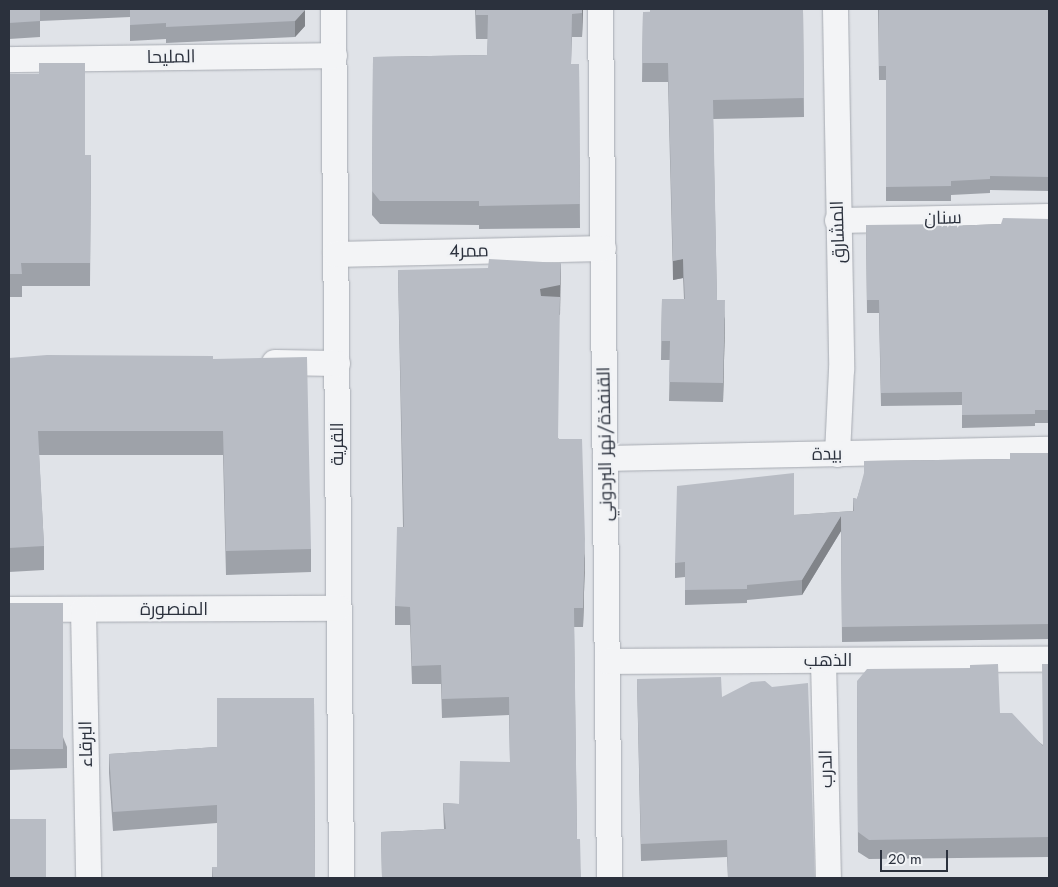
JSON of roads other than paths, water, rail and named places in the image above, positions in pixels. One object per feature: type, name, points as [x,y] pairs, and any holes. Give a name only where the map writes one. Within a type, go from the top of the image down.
[{"type":"street","name":"القرية","points":[[333,9],[341,878]]},
{"type":"street","name":"القنفذة/نهر البردوني","points":[[600,9],[609,878]]},
{"type":"street","name":"المشارق","points":[[835,9],[840,361],[837,454]]},
{"type":"street","name":"المليحا","points":[[9,59],[334,55]]},
{"type":"street","name":"سنان","points":[[837,220],[1049,216]]},
{"type":"street","name":"ممر4","points":[[335,254],[603,248]]},
{"type":"street","points":[[247,362],[336,363]]},
{"type":"street","name":"بيدة","points":[[605,458],[1049,449]]},
{"type":"street","name":"المنصورة","points":[[9,609],[338,608]]},
{"type":"street","name":"البرقاء","points":[[83,609],[88,878]]},
{"type":"street","name":"الذهب","points":[[607,661],[1049,659]]},
{"type":"street","name":"الدرب","points":[[823,660],[828,878]]}]
